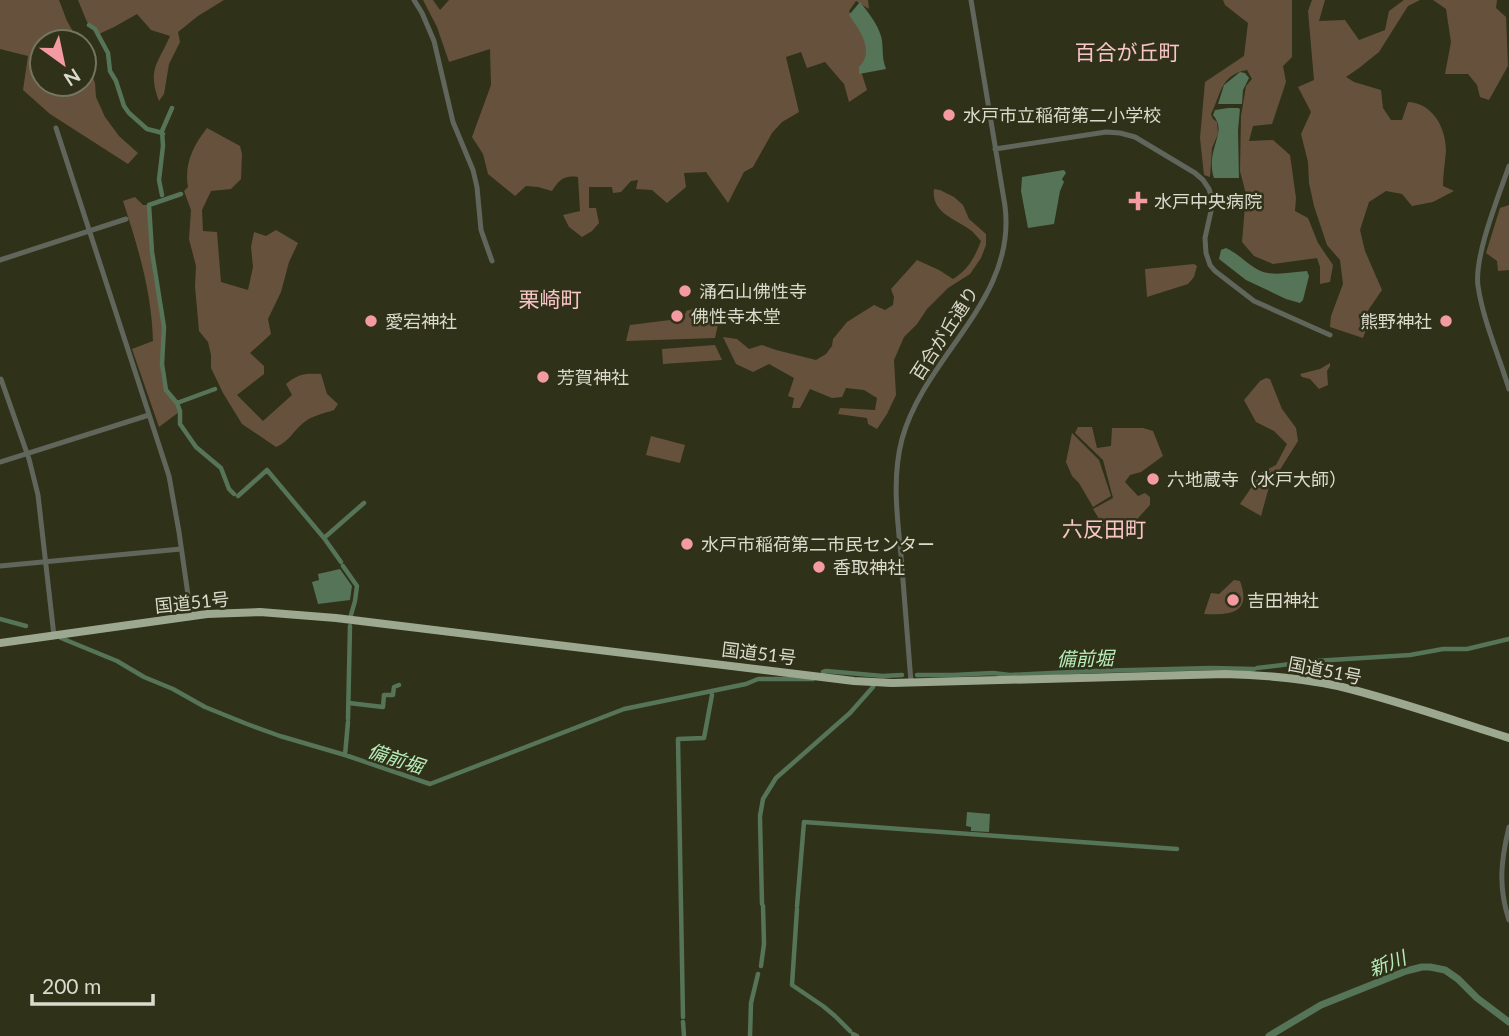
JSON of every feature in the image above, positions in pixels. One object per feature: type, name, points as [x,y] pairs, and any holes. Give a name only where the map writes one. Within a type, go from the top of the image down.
[{"type":"highway","name":"国道51号","points":[[0,643],[191,616],[260,612],[303,614],[854,681],[1225,674],[1270,676],[1370,694],[1509,738]]},
{"type":"street","points":[[414,0],[434,41],[453,122],[473,170],[481,230],[492,261]]},
{"type":"street","name":"百合が丘通り","points":[[911,682],[896,502],[902,437],[916,404],[986,296],[1001,262],[1005,244],[1006,225],[996,149],[971,0]]},
{"type":"street","points":[[55,128],[169,476],[191,616]]},
{"type":"street","points":[[996,149],[1107,132],[1120,133],[1142,141],[1195,173],[1206,184],[1212,204],[1205,247],[1208,260],[1215,271],[1254,301],[1330,335]]},
{"type":"street","points":[[1509,166],[1481,253],[1478,285],[1509,389]]},
{"type":"street","points":[[0,260],[126,219]]},
{"type":"street","points":[[1,379],[38,495],[54,636]]},
{"type":"street","points":[[0,462],[149,415]]},
{"type":"street","points":[[0,566],[181,549]]},
{"type":"street","points":[[1509,827],[1502,861],[1502,888],[1509,919]]},
{"type":"shaded area","points":[[0,0],[59,0],[71,28],[28,28],[28,56],[0,49]]},
{"type":"shaded area","points":[[78,0],[224,0],[178,32],[180,42],[169,64],[164,94],[159,101],[154,74],[170,36],[151,30],[137,14],[99,34],[98,28],[93,28],[87,22]]},
{"type":"shaded area","points":[[423,0],[433,0],[440,10],[449,0],[868,0],[869,9],[856,1],[849,11],[866,38],[867,51],[860,68],[867,90],[849,102],[844,84],[825,62],[807,68],[801,52],[786,57],[799,112],[782,122],[772,133],[753,167],[744,172],[728,203],[706,172],[684,173],[686,187],[667,203],[652,190],[636,189],[638,180],[631,181],[621,192],[613,193],[612,187],[589,187],[589,208],[596,208],[599,223],[582,237],[569,227],[563,215],[580,211],[578,177],[562,179],[552,191],[526,186],[515,196],[488,174],[483,154],[472,137],[491,85],[490,49],[449,62],[437,27]]},
{"type":"shaded area","points":[[1223,0],[1292,0],[1292,57],[1283,66],[1286,82],[1272,124],[1253,126],[1249,141],[1273,140],[1290,155],[1296,198],[1295,211],[1308,218],[1318,243],[1333,265],[1330,282],[1320,284],[1317,258],[1273,264],[1254,256],[1242,242],[1246,194],[1240,171],[1241,116],[1246,86],[1252,79],[1247,70],[1231,76],[1226,81],[1211,114],[1217,122],[1218,134],[1212,148],[1210,177],[1204,175],[1200,138],[1205,82],[1244,56],[1248,23],[1225,5]]},
{"type":"shaded area","points":[[1312,0],[1325,0],[1319,21],[1345,20],[1359,40],[1385,30],[1389,11],[1404,0],[1420,0],[1408,6],[1379,52],[1346,77],[1381,90],[1383,108],[1391,120],[1402,120],[1408,102],[1417,103],[1431,112],[1444,134],[1446,151],[1443,186],[1454,191],[1433,202],[1412,206],[1402,194],[1386,191],[1369,202],[1360,230],[1365,251],[1382,290],[1367,312],[1368,324],[1363,338],[1330,327],[1331,316],[1343,284],[1340,260],[1327,245],[1314,206],[1301,134],[1311,112],[1298,87],[1314,80],[1308,11]]},
{"type":"shaded area","points":[[1433,0],[1497,0],[1496,8],[1506,17],[1508,66],[1489,100],[1480,97],[1477,85],[1468,74],[1445,74],[1451,42],[1446,9]]},
{"type":"shaded area","points":[[860,2],[879,31],[886,69],[859,74],[866,47],[849,15]]},
{"type":"shaded area","points":[[28,56],[28,94],[23,90]]},
{"type":"shaded area","points":[[1240,72],[1249,78],[1243,90],[1242,104],[1218,104],[1224,85]]},
{"type":"shaded area","points":[[32,98],[96,98],[105,117],[119,136],[138,153],[128,164],[50,114]]},
{"type":"shaded area","points":[[1240,109],[1239,178],[1214,178],[1212,160],[1219,128],[1213,115],[1215,110]]},
{"type":"shaded area","points":[[207,128],[240,146],[242,154],[241,179],[231,189],[211,191],[202,210],[203,231],[217,232],[221,282],[248,290],[253,267],[251,247],[254,232],[266,236],[276,230],[298,243],[289,262],[281,292],[268,319],[271,334],[250,353],[264,366],[264,374],[237,395],[263,421],[292,395],[286,384],[302,375],[321,374],[327,394],[338,404],[334,410],[306,421],[276,447],[242,424],[211,368],[208,342],[199,331],[196,266],[189,239],[191,210],[184,191],[188,187],[187,171],[191,156]]},
{"type":"shaded area","points":[[1064,170],[1066,173],[1062,179],[1064,182],[1054,224],[1028,228],[1021,191],[1022,177]]},
{"type":"shaded area","points":[[934,189],[954,197],[963,205],[969,219],[986,234],[986,245],[970,274],[948,288],[904,337],[894,360],[896,395],[877,429],[868,424],[867,418],[838,414],[840,408],[875,410],[877,398],[864,390],[846,388],[842,397],[832,398],[810,389],[800,408],[792,408],[794,398],[788,396],[794,378],[769,364],[753,372],[736,364],[723,337],[737,339],[749,349],[762,345],[816,360],[826,354],[833,339],[847,322],[874,305],[885,310],[893,305],[891,289],[917,260],[953,279],[963,272],[981,241],[971,230],[940,209],[934,197]]},
{"type":"shaded area","points":[[135,197],[143,205],[148,205],[151,252],[163,332],[161,372],[165,391],[179,412],[159,427],[132,349],[153,341],[147,288],[123,201]]},
{"type":"shaded area","points":[[1509,205],[1509,270],[1498,271],[1497,261],[1486,253],[1500,208]]},
{"type":"shaded area","points":[[1226,248],[1267,273],[1307,271],[1309,276],[1303,300],[1300,303],[1286,299],[1246,280],[1219,259],[1221,250]]},
{"type":"shaded area","points":[[1194,264],[1197,266],[1194,277],[1188,284],[1147,297],[1145,269]]},
{"type":"shaded area","points":[[701,307],[705,311],[720,315],[715,338],[626,341],[630,325],[670,320],[681,323],[682,314]]},
{"type":"shaded area","points":[[715,345],[722,360],[663,364],[662,349]]},
{"type":"shaded area","points":[[1330,363],[1327,371],[1328,385],[1319,389],[1310,379],[1300,374],[1320,369]]},
{"type":"shaded area","points":[[1270,379],[1282,409],[1296,428],[1298,441],[1269,487],[1261,516],[1240,504],[1262,472],[1276,465],[1287,444],[1274,431],[1256,422],[1244,400],[1260,381]]},
{"type":"shaded area","points":[[1078,427],[1092,427],[1097,448],[1111,446],[1112,428],[1143,428],[1153,431],[1163,456],[1141,472],[1130,475],[1125,482],[1138,496],[1145,493],[1150,497],[1150,505],[1129,528],[1113,523],[1104,527],[1093,509],[1113,498],[1103,460],[1075,433]]},
{"type":"shaded area","points":[[1072,433],[1099,460],[1111,496],[1093,507],[1066,462]]},
{"type":"shaded area","points":[[651,436],[685,445],[680,463],[646,455]]},
{"type":"shaded area","points":[[340,569],[352,586],[350,600],[318,604],[312,582],[319,580],[318,574]]},
{"type":"shaded area","points":[[1234,580],[1240,581],[1243,592],[1241,606],[1230,613],[1204,614],[1211,593],[1219,594]]},
{"type":"shaded area","points":[[967,812],[990,814],[989,832],[971,831],[971,827],[966,826]]},
{"type":"waterway","points":[[89,25],[95,29],[108,53],[110,71],[124,106],[147,129],[163,134]]},
{"type":"waterway","points":[[162,195],[159,180],[162,131],[172,108]]},
{"type":"waterway","points":[[181,194],[149,205],[152,252],[164,327],[162,364],[166,390],[177,403],[180,424],[196,447],[221,468],[229,489],[234,494]]},
{"type":"waterway","points":[[177,403],[215,389]]},
{"type":"waterway","points":[[238,496],[267,470],[341,562]]},
{"type":"waterway","points":[[324,538],[364,503]]},
{"type":"waterway","points":[[343,566],[357,586],[351,615]]},
{"type":"waterway","name":"備前堀","points":[[0,619],[26,626]]},
{"type":"waterway","points":[[348,719],[350,626]]},
{"type":"waterway","name":"備前堀","points":[[61,638],[117,661],[205,707],[247,724],[430,784],[624,709],[746,684],[758,679],[813,679]]},
{"type":"waterway","name":"備前堀","points":[[1257,668],[1410,655],[1443,649],[1467,649],[1509,639]]},
{"type":"waterway","name":"備前堀","points":[[917,675],[1254,669]]},
{"type":"waterway","name":"備前堀","points":[[823,672],[902,675]]},
{"type":"waterway","points":[[349,703],[383,707],[384,695],[393,695],[394,687],[399,685]]},
{"type":"waterway","points":[[760,816],[763,799],[776,778],[850,713],[873,687]]},
{"type":"waterway","points":[[683,1017],[678,739],[704,738],[712,695]]},
{"type":"waterway","points":[[345,755],[348,722]]},
{"type":"waterway","points":[[760,818],[762,904]]},
{"type":"waterway","points":[[797,906],[804,822],[1177,849]]},
{"type":"waterway","points":[[761,966],[764,944],[763,906]]},
{"type":"waterway","points":[[797,909],[792,985],[835,1016]]},
{"type":"waterway","name":"新川","points":[[1269,1036],[1321,1005],[1422,967],[1445,970],[1509,1022]]},
{"type":"waterway","points":[[750,1036],[751,1003],[758,974]]},
{"type":"waterway","points":[[837,1018],[850,1031]]},
{"type":"waterway","points":[[683,1022],[684,1036]]},
{"type":"waterway","points":[[853,1034],[857,1036]]},
{"type":"place","name":"水戸市立稲荷第二小学校","points":[[949,115]]},
{"type":"place","name":"水戸中央病院","points":[[1138,201]]},
{"type":"place","name":"涌石山佛性寺","points":[[685,291]]},
{"type":"place","name":"佛性寺本堂","points":[[677,316]]},
{"type":"place","name":"愛宕神社","points":[[371,321]]},
{"type":"place","name":"熊野神社","points":[[1446,321]]},
{"type":"place","name":"芳賀神社","points":[[543,377]]},
{"type":"place","name":"六地蔵寺（水戸大師）","points":[[1153,479]]},
{"type":"place","name":"水戸市稲荷第二市民センター","points":[[687,544]]},
{"type":"place","name":"香取神社","points":[[819,567]]},
{"type":"place","name":"吉田神社","points":[[1233,600]]},
{"type":"district","name":"百合が丘町","points":[[1127,51]]},
{"type":"district","name":"栗崎町","points":[[550,298]]},
{"type":"district","name":"六反田町","points":[[1104,528]]}]
